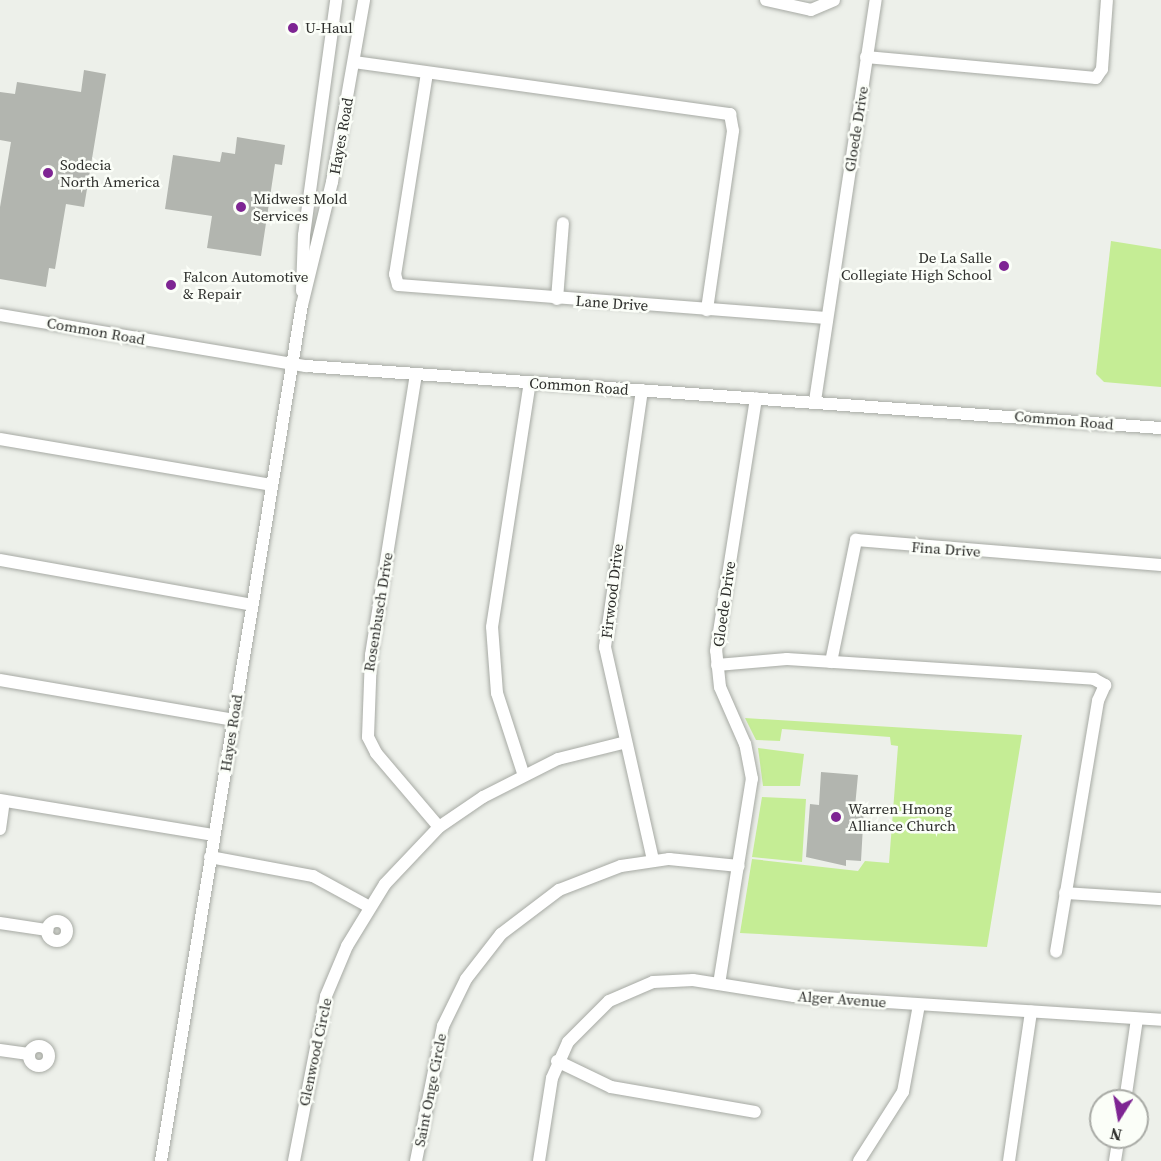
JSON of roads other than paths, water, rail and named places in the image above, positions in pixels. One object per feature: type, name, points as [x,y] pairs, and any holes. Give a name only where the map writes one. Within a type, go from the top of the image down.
[{"type":"street","name":"Hayes Road","points":[[302,305],[311,179],[336,0]]},
{"type":"street","name":"Hayes Road","points":[[160,1161],[302,305],[332,182],[364,0]]},
{"type":"street","points":[[766,0],[811,10],[834,0]]},
{"type":"street","name":"Gloede Drive","points":[[815,401],[876,0]]},
{"type":"street","points":[[866,57],[1096,78],[1102,69],[1107,0]]},
{"type":"street","points":[[354,62],[626,101],[695,106],[726,111],[733,118],[707,310]]},
{"type":"street","name":"Lane Drive","points":[[428,73],[395,274],[398,285],[826,318]]},
{"type":"street","points":[[311,179],[332,182]]},
{"type":"street","points":[[557,299],[563,223]]},
{"type":"street","name":"Common Road","points":[[0,315],[292,365],[815,401],[1161,428]]},
{"type":"street","name":"Rosenbusch Drive","points":[[416,374],[371,656],[368,737],[376,753],[439,827]]},
{"type":"street","points":[[523,773],[497,693],[492,627],[530,382]]},
{"type":"street","name":"Firwood Drive","points":[[642,390],[605,629],[608,670],[653,860]]},
{"type":"street","name":"Gloede Drive","points":[[718,984],[752,779],[745,744],[726,708],[717,665],[756,398]]},
{"type":"street","points":[[0,439],[271,485]]},
{"type":"street","name":"Fina Drive","points":[[831,662],[856,540],[1161,565]]},
{"type":"street","points":[[0,560],[252,605]]},
{"type":"street","points":[[717,665],[766,658],[1094,679],[1105,685],[1098,701],[1056,952]]},
{"type":"street","points":[[0,680],[233,720]]},
{"type":"street","name":"Glenwood Circle","points":[[294,1161],[326,996],[368,906],[439,827],[523,773],[626,742]]},
{"type":"street","points":[[0,829],[2,800],[214,835]]},
{"type":"street","points":[[210,857],[313,876],[368,906]]},
{"type":"street","name":"Saint Onge Circle","points":[[416,1161],[443,1026],[481,956],[501,934],[560,890],[597,873],[653,860],[739,866]]},
{"type":"street","points":[[1065,893],[1161,899]]},
{"type":"street","points":[[0,923],[47,930]]},
{"type":"street","name":"Alger Avenue","points":[[557,1061],[579,1026],[624,992],[671,979],[794,996],[1161,1020]]},
{"type":"street","points":[[859,1161],[903,1092],[919,1005]]},
{"type":"street","points":[[1009,1161],[1031,1012]]},
{"type":"street","points":[[1127,1089],[1137,1019]]},
{"type":"street","points":[[0,1050],[28,1054]]},
{"type":"street","points":[[539,1161],[557,1061],[611,1087],[755,1112]]},
{"type":"place","name":"U-Haul","points":[[293,28]]},
{"type":"place","name":"Sodecia North America","points":[[48,173]]},
{"type":"place","name":"Midwest Mold Services","points":[[241,207]]},
{"type":"place","name":"De La Salle Collegiate High School","points":[[1004,266]]},
{"type":"place","name":"Falcon Automotive & Repair","points":[[171,285]]},
{"type":"place","name":"Warren Hmong Alliance Church","points":[[836,817]]}]
